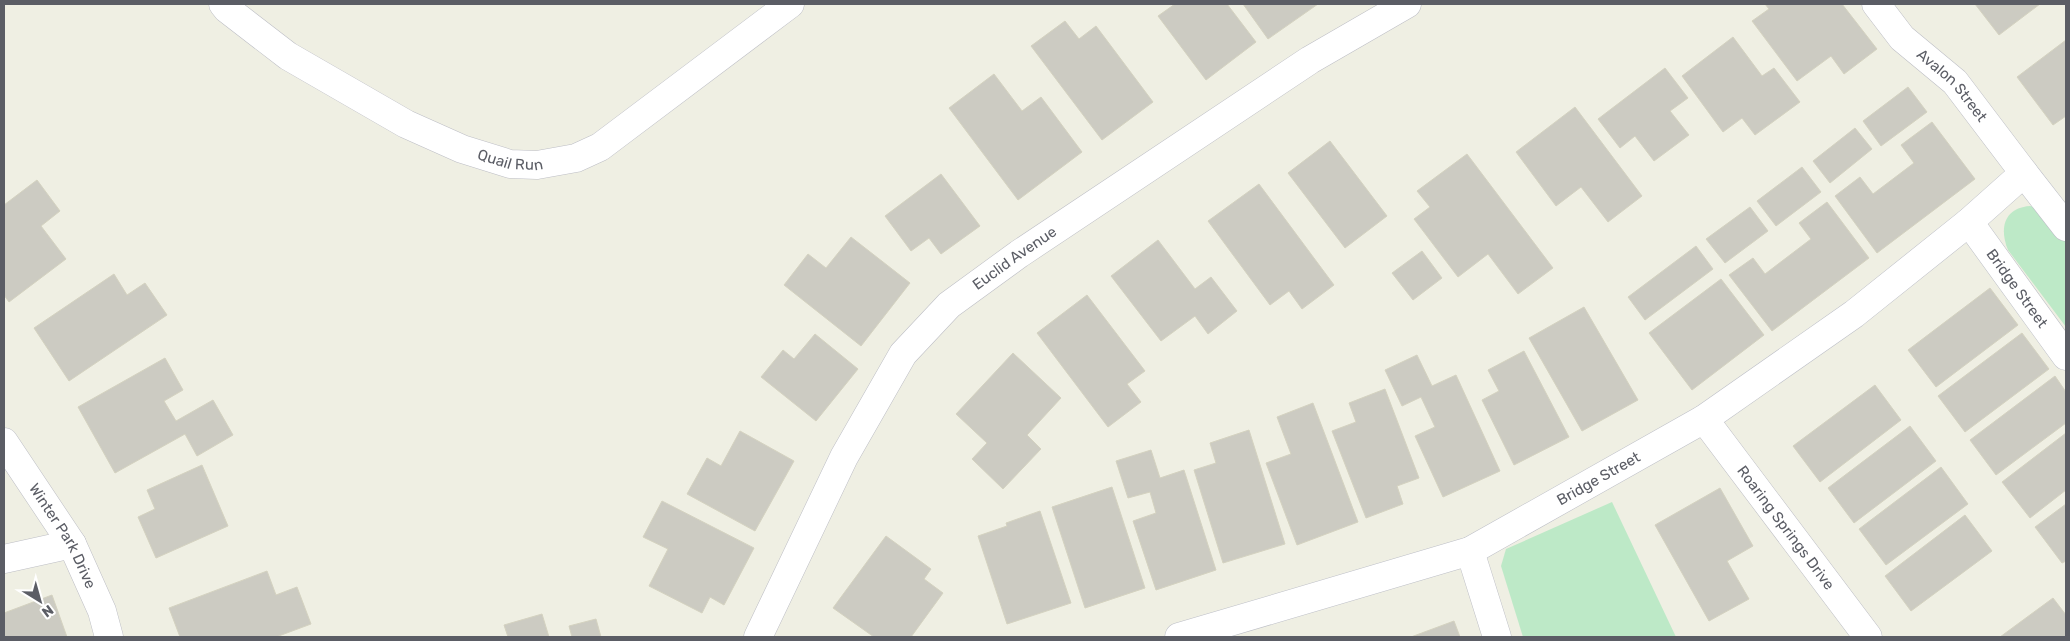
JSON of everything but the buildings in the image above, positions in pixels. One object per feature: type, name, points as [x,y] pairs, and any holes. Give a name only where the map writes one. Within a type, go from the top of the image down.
[{"type":"street","name":"Quail Run","points":[[223,4],[288,56],[406,124],[462,149],[510,164],[537,166],[576,158],[600,147],[790,4]]},
{"type":"street","name":"Euclid Avenue","points":[[758,637],[848,448],[903,354],[949,305],[1019,254],[1310,60],[1407,4]]},
{"type":"street","name":"Avalon Street","points":[[1876,4],[1902,38],[1955,82],[2024,173]]},
{"type":"street","name":"Bridge Street","points":[[1180,637],[1470,551],[1704,419],[1854,314],[1969,222],[2024,173]]},
{"type":"street","points":[[2024,173],[2066,227]]},
{"type":"street","name":"Bridge Street","points":[[1969,222],[2066,356]]},
{"type":"street","name":"Roaring Springs Drive","points":[[1704,419],[1868,637]]},
{"type":"street","name":"Winter Park Drive","points":[[4,442],[72,544],[102,611],[109,637]]},
{"type":"street","points":[[4,559],[72,544]]},
{"type":"street","points":[[1470,551],[1497,637]]},
{"type":"green space","points":[[2036,207],[2066,237],[2066,327],[2008,250],[2005,242],[2004,227],[2009,215],[2021,208]]},
{"type":"green space","points":[[1612,502],[1676,637],[1523,637],[1501,566],[1506,549]]}]
